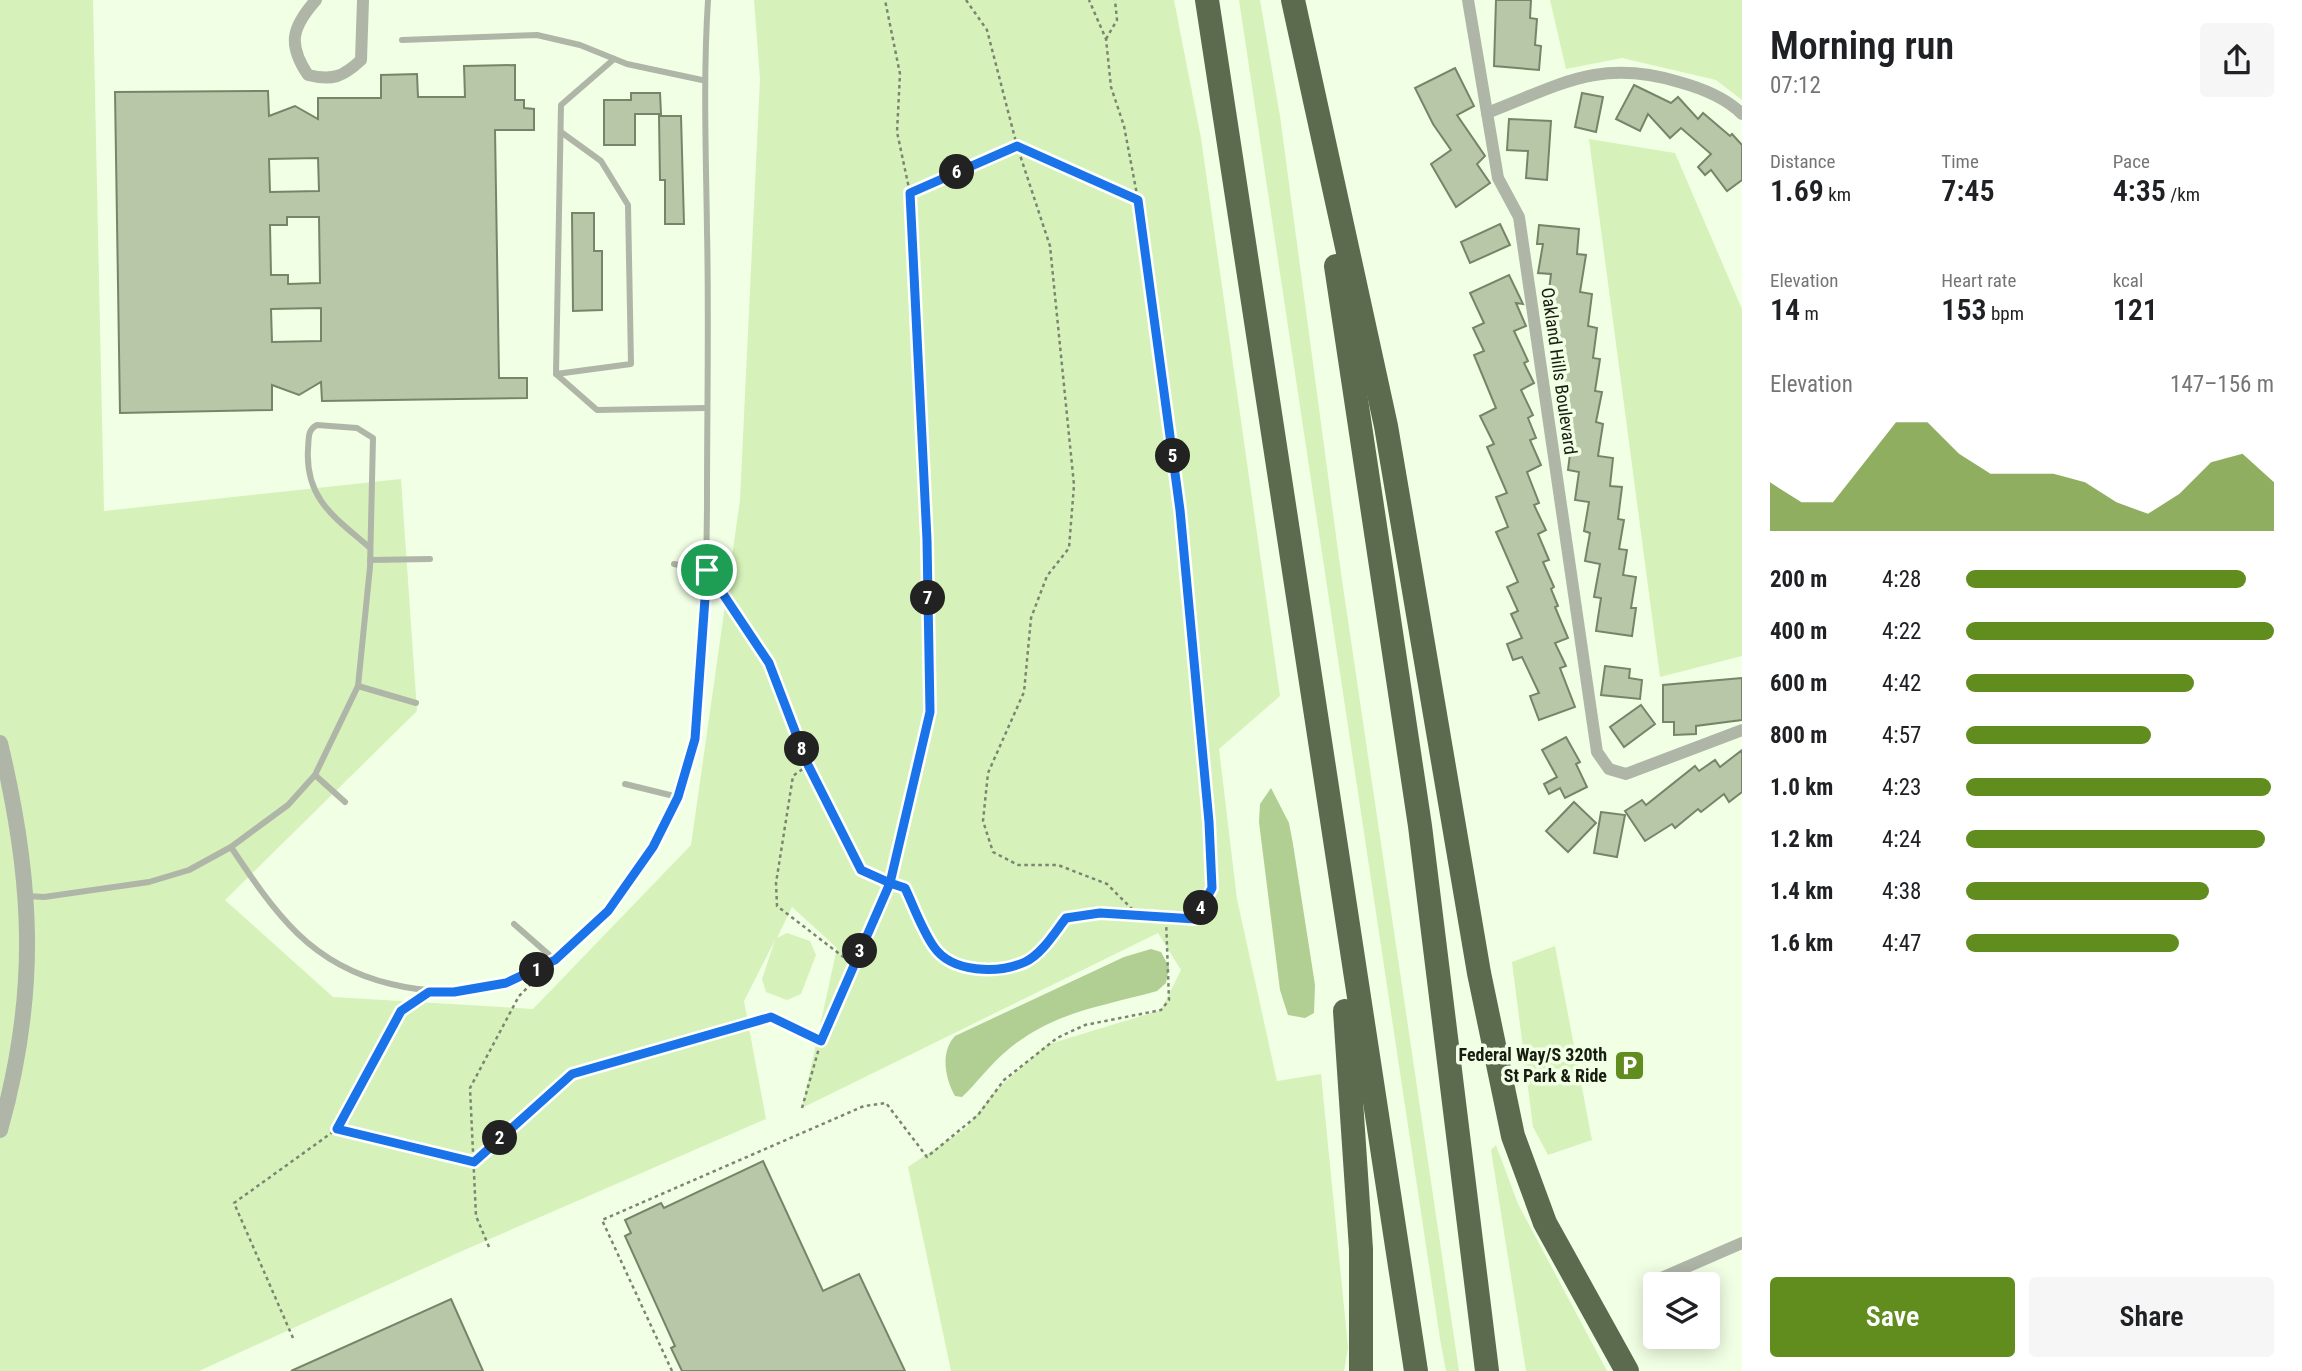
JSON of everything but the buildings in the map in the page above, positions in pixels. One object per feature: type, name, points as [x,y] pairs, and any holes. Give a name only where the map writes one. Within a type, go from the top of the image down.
[{"type":"highway","points":[[1207,0],[1416,1371]]},
{"type":"highway","points":[[1293,0],[1386,426],[1482,986],[1513,1136],[1545,1223],[1627,1371]]},
{"type":"highway","points":[[1303,51],[1420,826],[1487,1370]]},
{"type":"highway","points":[[1335,850],[1361,1249],[1361,1371]]},
{"type":"street","points":[[316,0],[299,22],[294,38],[296,58],[308,75],[327,79],[346,75],[361,60],[363,0]]},
{"type":"street","name":"Oakland Hills Boulevard","points":[[1468,0],[1498,178],[1519,217],[1597,752],[1609,769],[1626,774],[1742,730]]},
{"type":"street","points":[[1487,113],[1580,77],[1614,71],[1646,73],[1696,87],[1742,114]]},
{"type":"street","points":[[0,743],[15,804],[27,896],[26,990],[19,1050],[0,1130]]},
{"type":"street","points":[[1675,1272],[1742,1242]]},
{"type":"lane","points":[[231,847],[265,897],[292,929],[320,955],[364,978],[429,992],[454,992],[506,983],[555,960],[608,911],[653,847],[678,797],[695,739],[707,570],[707,233],[702,80],[708,0]]},
{"type":"lane","points":[[402,40],[537,35],[580,45],[614,59],[702,80]]},
{"type":"lane","points":[[614,59],[561,105],[556,374],[597,410],[707,408]]},
{"type":"lane","points":[[556,374],[631,364],[628,205],[601,161],[561,132]]},
{"type":"lane","points":[[27,896],[55,896],[149,882],[189,870],[231,847],[288,805],[315,775],[358,687],[370,560],[373,438],[357,428],[317,425],[309,434],[308,460],[314,491],[328,511],[370,548]]},
{"type":"lane","points":[[370,560],[430,559]]},
{"type":"lane","points":[[674,564],[707,570]]},
{"type":"lane","points":[[358,687],[416,703]]},
{"type":"lane","points":[[315,775],[345,802]]},
{"type":"lane","points":[[625,784],[678,797]]},
{"type":"lane","points":[[514,924],[555,960]]},
{"type":"path","points":[[802,1108],[821,1041],[890,883],[930,712],[927,540],[910,193],[897,132],[900,74],[885,0]]},
{"type":"path","points":[[966,0],[987,30],[1017,146],[1050,246],[1074,485],[1069,548],[1046,576],[1031,618],[1024,692],[988,773],[983,821],[993,852],[1018,865],[1058,865],[1107,884],[1139,916]]},
{"type":"path","points":[[707,570],[769,663],[808,765],[861,870],[905,888],[934,948],[953,965],[976,970],[1025,962],[1039,951],[1066,918],[1100,913],[1195,919],[1212,888],[1180,510],[1138,200],[1125,126],[1111,87],[1106,39],[1089,0]]},
{"type":"path","points":[[1106,39],[1117,20],[1115,0]]},
{"type":"path","points":[[910,193],[1017,146],[1138,200]]},
{"type":"path","points":[[808,765],[793,776],[776,883],[777,906],[854,965]]},
{"type":"path","points":[[672,1371],[602,1220],[864,1106],[886,1103],[927,1157],[978,1115],[1004,1080],[1057,1038],[1084,1025],[1161,1010],[1169,1000],[1166,917]]},
{"type":"path","points":[[489,1247],[476,1216],[470,1088],[519,996],[555,960]]},
{"type":"path","points":[[293,1338],[234,1203],[337,1129],[401,1011],[429,992]]},
{"type":"path","points":[[474,1162],[572,1074],[771,1017],[821,1041]]},
{"type":"path","points":[[337,1129],[474,1162]]},
{"type":"shaded area","points":[[0,0],[93,0],[104,511],[401,479],[417,711],[225,900],[333,997],[533,1009],[691,845],[740,500],[760,79],[754,0],[1174,0],[1201,138],[1280,696],[1219,749],[1237,899],[1277,1081],[1321,1074],[1348,1347],[1344,1371],[951,1371],[908,1167],[966,1128],[995,1091],[1046,1045],[1161,1010],[1181,970],[1158,933],[802,1108],[837,948],[792,907],[777,938],[787,933],[810,941],[816,955],[801,994],[787,1000],[766,992],[762,979],[775,940],[744,1001],[766,1119],[462,1251],[199,1371],[0,1371]]},
{"type":"shaded area","points":[[1239,0],[1260,0],[1280,116],[1341,573],[1459,1371],[1446,1371],[1440,1339]]},
{"type":"shaded area","points":[[1550,0],[1742,0],[1742,100],[1716,80],[1622,58],[1566,69]]},
{"type":"shaded area","points":[[1589,139],[1675,153],[1742,309],[1742,656],[1660,677]]},
{"type":"shaded area","points":[[1271,788],[1289,823],[1315,985],[1314,1013],[1305,1018],[1288,1015],[1280,990],[1259,822],[1260,804]]},
{"type":"shaded area","points":[[1555,946],[1592,1140],[1548,1155],[1533,1127],[1512,962]]},
{"type":"shaded area","points":[[1151,949],[1161,952],[1169,967],[1166,983],[1157,991],[1076,1013],[1039,1029],[1003,1054],[962,1097],[955,1096],[949,1081],[946,1057],[950,1042],[955,1036],[1124,957]]},
{"type":"shaded area","points":[[1496,1145],[1518,1204],[1607,1371],[1526,1371],[1491,1150]]},
{"type":"place","name":"Federal Way/S 320th St Park & Ride","points":[[1630,1065]]},
{"type":"route","points":[[707,570],[695,739],[678,797],[653,847],[608,911],[555,960],[506,983],[454,992],[429,992],[401,1011],[337,1129],[474,1162],[572,1074],[771,1017],[821,1041],[890,883],[905,888],[934,948],[953,965],[976,970],[1025,962],[1039,951],[1066,918],[1100,913],[1195,919],[1212,888],[1209,822],[1180,510],[1138,200],[1017,146],[910,193],[927,540],[930,712],[890,883],[861,870],[808,765],[769,663],[707,570]]}]
